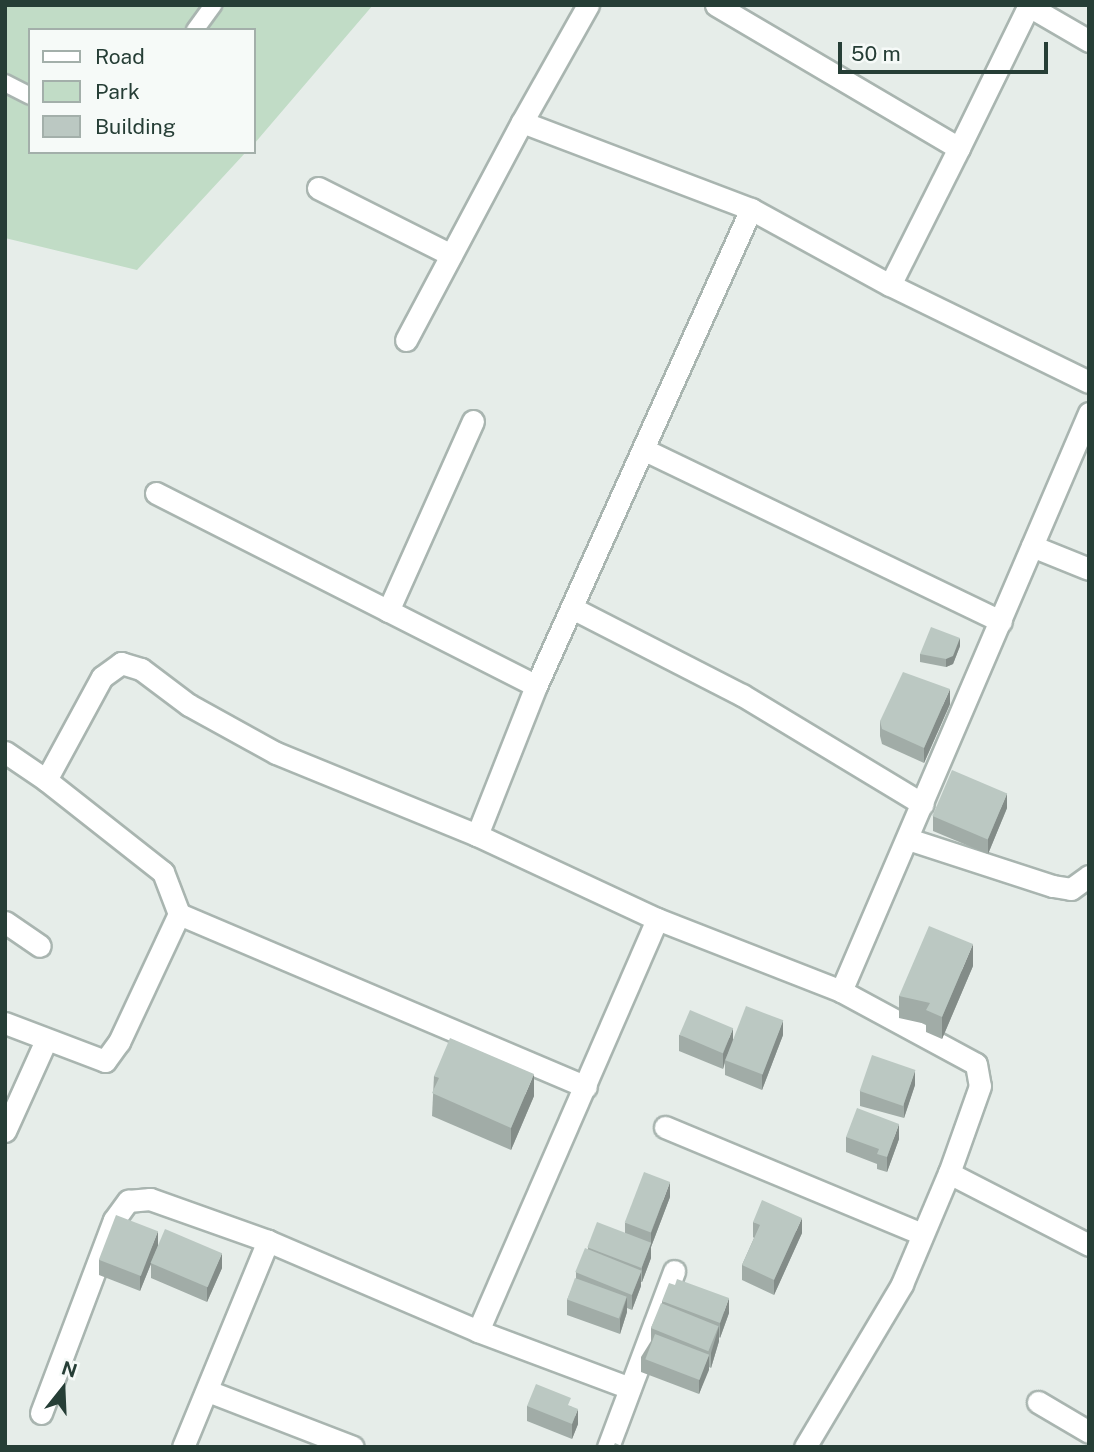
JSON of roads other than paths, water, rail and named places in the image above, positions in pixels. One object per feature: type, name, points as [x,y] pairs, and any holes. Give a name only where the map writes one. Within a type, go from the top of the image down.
[{"type":"street","points":[[406,340],[522,122],[588,5]]},
{"type":"street","points":[[716,5],[959,148]]},
{"type":"street","points":[[890,285],[1028,5],[1089,41]]},
{"type":"street","points":[[522,122],[751,209],[890,285],[1088,380]]},
{"type":"street","points":[[318,188],[451,256]]},
{"type":"street","points":[[477,835],[536,686],[645,450],[751,209]]},
{"type":"street","points":[[841,991],[1089,413]]},
{"type":"street","points":[[388,611],[472,421]]},
{"type":"street","points":[[645,450],[1001,621]]},
{"type":"street","points":[[156,493],[536,686]]},
{"type":"street","points":[[1032,546],[1089,569]]},
{"type":"street","points":[[572,608],[742,695],[923,804]]},
{"type":"street","points":[[46,780],[102,677],[121,663],[141,669],[189,705],[276,753],[477,835],[657,919],[841,991],[976,1064],[980,1086],[948,1173],[902,1284],[806,1447]]},
{"type":"street","points":[[5,752],[46,780],[163,872],[179,914],[119,1042],[105,1061],[5,1023]]},
{"type":"street","points":[[908,839],[1054,886],[1071,889],[1089,876]]},
{"type":"street","points":[[179,914],[586,1087]]},
{"type":"street","points":[[478,1331],[657,919]]},
{"type":"street","points":[[5,922],[40,946]]},
{"type":"street","points":[[5,1131],[46,1040]]},
{"type":"street","points":[[665,1127],[922,1234]]},
{"type":"street","points":[[948,1173],[1089,1245]]},
{"type":"street","points":[[41,1413],[114,1220],[128,1201],[150,1199],[268,1241],[478,1331],[630,1388]]},
{"type":"street","points":[[183,1447],[268,1241]]},
{"type":"street","points":[[608,1447],[674,1271]]},
{"type":"street","points":[[208,1391],[353,1447]]},
{"type":"street","points":[[1038,1402],[1089,1432]]},
{"type":"lane","points":[[196,28],[213,5]]},
{"type":"lane","points":[[5,83],[28,95]]}]
